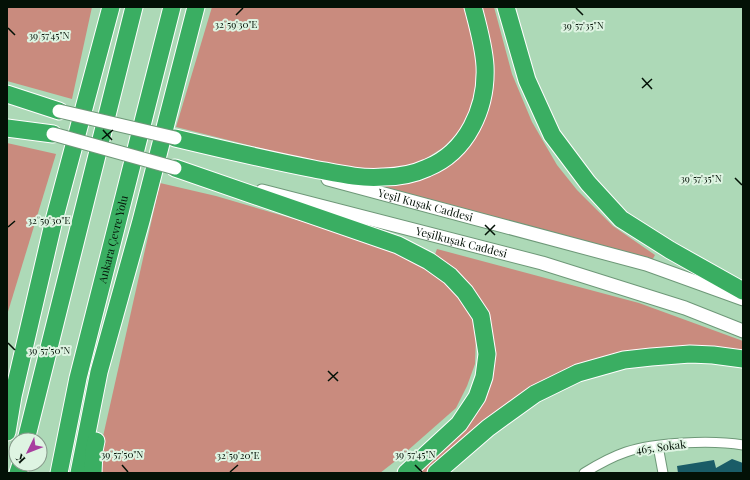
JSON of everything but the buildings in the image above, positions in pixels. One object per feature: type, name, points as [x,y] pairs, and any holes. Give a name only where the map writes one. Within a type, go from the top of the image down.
[{"type":"highway","points":[[90,83],[106,7]]},
{"type":"highway","points":[[7,432],[13,396],[53,224],[111,7]]},
{"type":"highway","points":[[28,432],[134,7]]},
{"type":"highway","name":"Ankara Çevre Yolu","points":[[59,473],[78,378],[172,7]]},
{"type":"highway","points":[[79,473],[99,372],[141,221],[185,50],[198,7]]},
{"type":"highway","points":[[175,138],[275,161],[338,173],[370,177],[383,178],[397,176],[428,168],[439,162],[460,145],[473,125],[482,102],[485,66],[481,38],[473,7]]},
{"type":"highway","points":[[506,7],[527,80],[552,135],[588,183],[621,219],[670,250],[743,291]]},
{"type":"highway","points":[[7,96],[59,111]]},
{"type":"highway","points":[[7,128],[53,134]]},
{"type":"highway","points":[[175,168],[398,246],[429,261],[450,276],[465,292],[481,316],[487,354],[484,377],[477,397],[459,424],[406,473]]},
{"type":"highway","points":[[93,473],[94,451],[141,221]]},
{"type":"highway","points":[[7,367],[53,224]]},
{"type":"highway","points":[[436,473],[488,428],[535,394],[578,373],[624,360],[669,355],[713,354],[743,359]]},
{"type":"main road","name":"Yeşil Kuşak Caddesi","points":[[59,111],[175,138],[646,264],[743,299]]},
{"type":"main road","name":"Yeşilkuşak Caddesi","points":[[7,121],[175,168],[542,263],[685,308],[743,331]]},
{"type":"street","name":"465. Sokak","points":[[584,473],[607,460],[639,448],[696,443],[729,443],[743,445]]},
{"type":"street","points":[[658,446],[663,473]]},
{"type":"shaded area","points":[[7,7],[92,7],[72,99],[7,81]]},
{"type":"shaded area","points":[[212,7],[465,7],[469,17],[480,87],[473,113],[461,129],[444,147],[422,161],[397,169],[362,169],[304,159],[176,127]]},
{"type":"shaded area","points":[[481,7],[494,7],[512,74],[532,122],[557,165],[577,190],[613,226],[655,255],[650,264],[381,191],[383,182],[391,184],[480,128]]},
{"type":"shaded area","points":[[7,143],[56,154],[7,315]]},
{"type":"shaded area","points":[[160,183],[216,196],[402,251],[437,269],[470,310],[476,335],[475,364],[467,386],[456,408],[380,473],[101,473],[102,441]]},
{"type":"shaded area","points":[[437,249],[639,303],[743,341],[743,356],[566,372],[431,473],[413,473],[482,399],[485,314],[433,260]]}]
